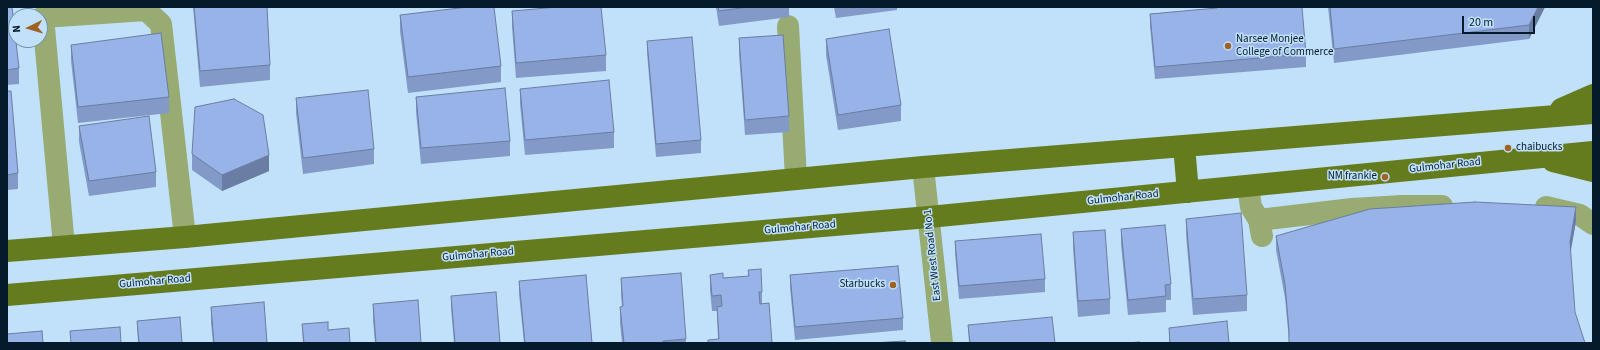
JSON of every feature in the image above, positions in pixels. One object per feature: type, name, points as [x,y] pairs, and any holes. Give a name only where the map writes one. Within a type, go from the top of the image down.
[{"type":"main road","points":[[1535,118],[1593,95]]},
{"type":"main road","points":[[7,251],[186,237],[923,167],[1593,113]]},
{"type":"main road","points":[[1184,146],[1188,192]]},
{"type":"main road","name":"Gulmohar Road","points":[[7,295],[929,217],[1593,152]]},
{"type":"main road","points":[[1537,158],[1593,171]]},
{"type":"street","points":[[64,246],[43,17],[146,10],[161,24],[186,237]]},
{"type":"street","points":[[788,26],[796,179]]},
{"type":"street","name":"East West Road No 1","points":[[923,167],[942,343]]},
{"type":"street","points":[[1248,186],[1250,207],[1260,228],[1286,216],[1382,207],[1465,206]]},
{"type":"street","points":[[1527,207],[1552,208],[1580,215],[1593,224]]},
{"type":"building","points":[[7,7],[12,7],[8,8],[8,48],[17,48],[19,68],[7,70]]},
{"type":"building","points":[[194,7],[267,7],[270,65],[200,71]]},
{"type":"building","points":[[468,7],[494,7],[501,66],[408,77],[400,15]]},
{"type":"building","points":[[558,7],[601,7],[606,55],[516,63],[512,11]]},
{"type":"building","points":[[718,7],[748,7],[719,11]]},
{"type":"building","name":"Narsee Monjee College of Commerce","points":[[1217,7],[1302,7],[1306,54],[1155,67],[1150,14]]},
{"type":"building","points":[[1330,7],[1538,7],[1529,25],[1334,49]]},
{"type":"building","points":[[889,29],[901,105],[838,115],[826,39]]},
{"type":"building","points":[[161,33],[169,97],[78,107],[71,45]]},
{"type":"building","points":[[783,35],[789,116],[745,120],[739,38]]},
{"type":"building","points":[[692,37],[701,140],[656,144],[647,41]]},
{"type":"building","points":[[609,80],[614,132],[525,140],[520,89]]},
{"type":"building","points":[[505,88],[510,141],[421,148],[416,97]]},
{"type":"building","points":[[368,90],[374,149],[303,158],[296,98]]},
{"type":"building","points":[[7,91],[11,91],[18,173],[7,175]]},
{"type":"building","points":[[234,99],[263,115],[269,155],[222,175],[192,154],[195,107]]},
{"type":"building","points":[[149,116],[156,172],[89,181],[79,126]]},
{"type":"building","points":[[1475,202],[1576,207],[1570,242],[1575,312],[1585,343],[1289,343],[1285,284],[1276,236],[1370,209]]},
{"type":"building","points":[[1241,213],[1247,295],[1193,299],[1186,219]]},
{"type":"building","points":[[1165,225],[1171,284],[1165,285],[1166,296],[1128,300],[1121,229]]},
{"type":"building","points":[[1105,230],[1110,299],[1078,301],[1073,232]]},
{"type":"building","points":[[1041,234],[1045,279],[959,286],[955,241]]},
{"type":"building","points":[[898,266],[903,318],[795,327],[790,275]]},
{"type":"building","points":[[761,269],[762,292],[759,292],[760,304],[769,303],[772,343],[708,343],[708,340],[719,339],[717,307],[722,306],[721,295],[712,296],[710,275],[723,273],[723,278],[749,276],[748,270]]},
{"type":"building","points":[[681,273],[686,339],[663,341],[664,343],[624,343],[620,307],[623,306],[621,278]]},
{"type":"building","points":[[586,275],[592,343],[525,343],[519,281]]},
{"type":"building","points":[[496,292],[500,343],[455,343],[451,296]]},
{"type":"building","points":[[418,300],[421,343],[376,343],[373,304]]},
{"type":"building","points":[[264,302],[267,343],[214,343],[211,307]]},
{"type":"building","points":[[180,317],[182,343],[139,343],[137,321]]},
{"type":"building","points":[[1052,317],[1055,343],[970,343],[968,325]]},
{"type":"building","points":[[1227,321],[1229,343],[1170,343],[1169,328]]},
{"type":"building","points":[[328,322],[328,330],[349,328],[350,343],[304,343],[302,324]]},
{"type":"building","points":[[120,327],[121,343],[71,343],[70,331]]},
{"type":"building","points":[[42,331],[43,343],[7,343],[7,334]]},
{"type":"building","points":[[905,341],[906,343],[872,343]]},
{"type":"place","name":"Narsee Monjee College of Commerce","points":[[1228,46]]},
{"type":"place","name":"chaibucks","points":[[1508,148]]},
{"type":"place","name":"NM frankie","points":[[1385,177]]},
{"type":"place","name":"Starbucks","points":[[893,285]]}]
